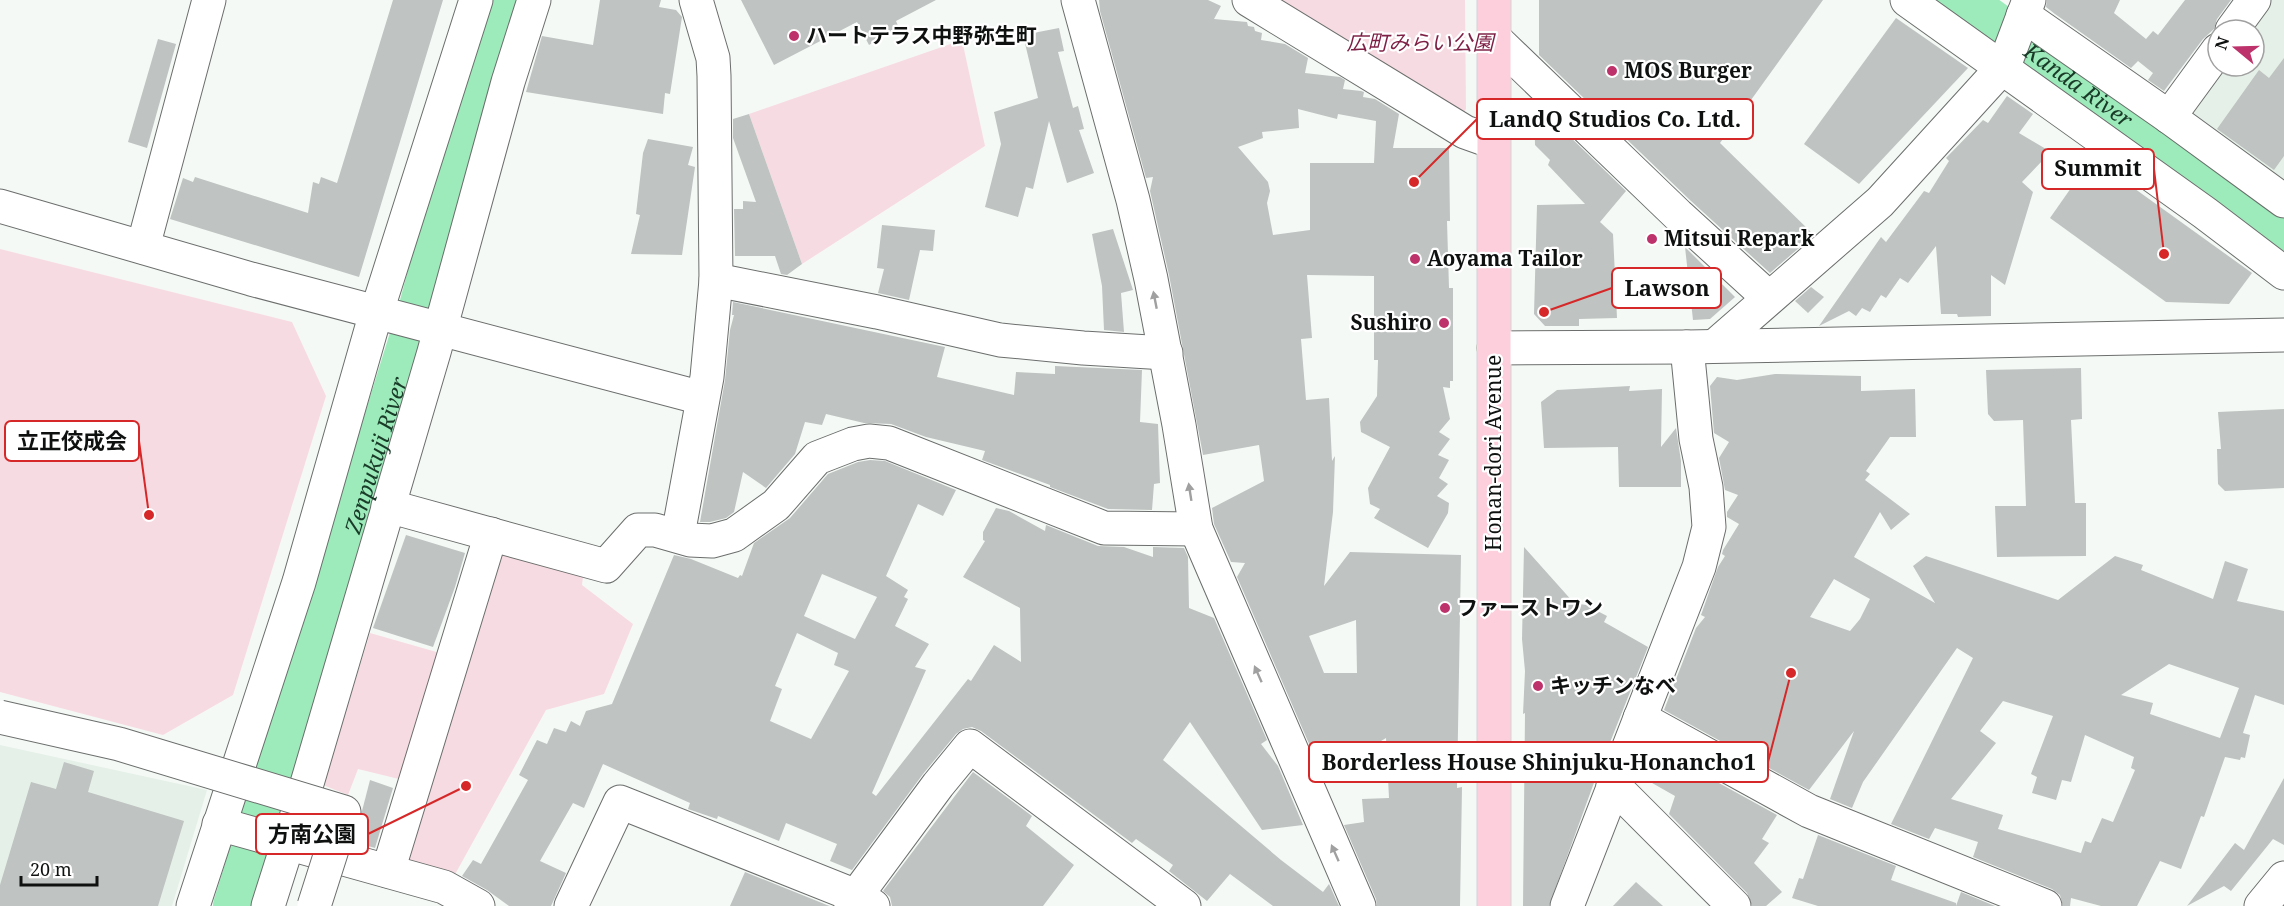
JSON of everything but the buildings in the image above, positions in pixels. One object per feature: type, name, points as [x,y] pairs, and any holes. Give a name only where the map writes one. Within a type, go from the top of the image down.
[{"type":"main road","name":"Honan-dori Avenue","points":[[1494,0],[1494,906]]},
{"type":"street","points":[[143,247],[209,0]]},
{"type":"street","points":[[193,906],[224,826],[384,314],[476,0]]},
{"type":"street","points":[[268,906],[279,842],[308,780],[434,352],[433,328],[534,0]]},
{"type":"street","points":[[678,535],[707,378],[716,280],[713,58],[696,0]]},
{"type":"street","points":[[1078,0],[1133,200],[1166,353],[1196,529],[1359,906]]},
{"type":"street","points":[[1249,0],[1465,132],[1493,142]]},
{"type":"street","points":[[1907,0],[2004,64],[2284,273]]},
{"type":"street","points":[[2241,18],[2254,0]]},
{"type":"street","points":[[1702,346],[1768,298],[1881,202],[2004,64],[2024,12],[2284,201]]},
{"type":"street","points":[[1494,38],[1768,298]]},
{"type":"street","points":[[2169,117],[2206,66]]},
{"type":"street","points":[[0,206],[251,279],[702,398]]},
{"type":"street","points":[[716,280],[1000,340],[1166,353]]},
{"type":"street","points":[[1494,348],[2284,335]]},
{"type":"street","points":[[1567,906],[1700,567],[1709,526],[1706,487],[1696,439],[1702,346]]},
{"type":"street","points":[[388,506],[606,566],[638,530],[655,530],[690,540],[712,541],[734,535],[776,505],[817,458],[836,448],[868,441],[889,443],[1104,528],[1196,529]]},
{"type":"street","points":[[388,871],[492,534]]},
{"type":"street","points":[[0,717],[119,744],[344,812],[314,906]]},
{"type":"street","points":[[1640,718],[1809,811],[2045,906]]},
{"type":"street","points":[[571,906],[620,802],[860,903],[938,785],[970,746],[1184,906]]},
{"type":"street","points":[[1613,785],[1734,906]]},
{"type":"street","points":[[224,826],[444,887],[478,906]]},
{"type":"street","points":[[2261,906],[2284,878]]},
{"type":"shaded area","points":[[2263,0],[2284,0],[2284,187],[2195,122],[2188,105],[2209,78],[2266,78],[2266,18],[2250,18]]},
{"type":"shaded area","points":[[0,745],[207,790],[172,906],[0,906]]},
{"type":"green space","name":"広町みらい公園","points":[[1261,0],[1465,0],[1466,109],[1461,117]]},
{"type":"green space","points":[[962,40],[985,146],[802,264],[749,114]]},
{"type":"green space","points":[[0,249],[292,322],[326,396],[233,695],[163,735],[0,692]]},
{"type":"green space","points":[[498,545],[584,568],[582,585],[633,624],[604,694],[546,710],[453,878],[406,862]]},
{"type":"green space","points":[[370,633],[440,653],[403,780],[358,769],[348,795],[323,785]]},
{"type":"waterway","name":"Zenpukuji River","points":[[236,906],[422,307],[454,186],[486,84],[508,0]]},
{"type":"waterway","name":"Kanda River","points":[[1960,0],[2284,233]]},
{"type":"place","name":"ハートテラス中野弥生町","points":[[794,36]]},
{"type":"place","name":"MOS Burger","points":[[1612,71]]},
{"type":"place","name":"LandQ Studios Co. Ltd.","points":[[1414,182]]},
{"type":"place","name":"Mitsui Repark","points":[[1652,239]]},
{"type":"place","name":"Summit","points":[[2164,254]]},
{"type":"place","name":"Aoyama Tailor","points":[[1415,259]]},
{"type":"place","name":"Lawson","points":[[1544,312]]},
{"type":"place","name":"Sushiro","points":[[1444,323]]},
{"type":"place","name":"立正佼成会","points":[[149,515]]},
{"type":"place","name":"ファーストワン","points":[[1445,608]]},
{"type":"place","name":"Borderless House Shinjuku-Honancho1","points":[[1791,673]]},
{"type":"place","name":"キッチンなべ","points":[[1538,686]]},
{"type":"place","name":"方南公園","points":[[466,786]]}]
